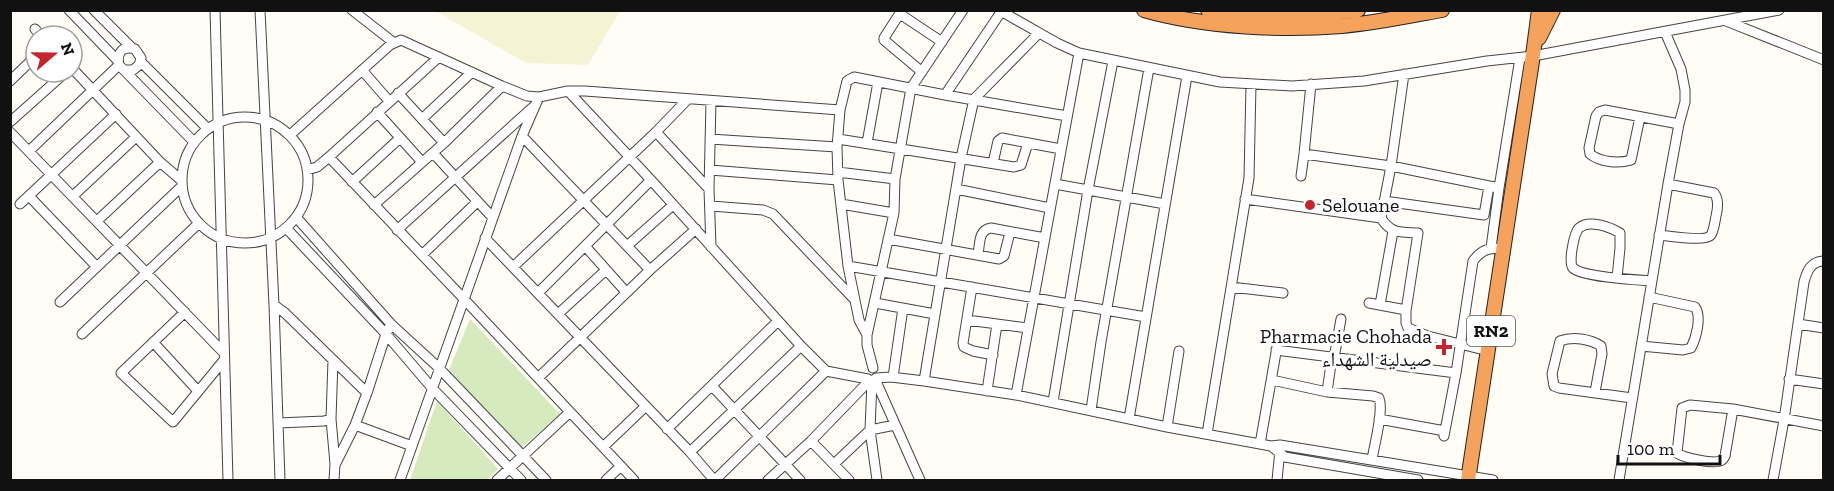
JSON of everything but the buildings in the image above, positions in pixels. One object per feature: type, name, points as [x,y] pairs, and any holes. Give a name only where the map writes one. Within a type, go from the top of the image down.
[{"type":"highway","points":[[1144,10],[1188,20],[1224,24],[1298,27],[1361,24],[1442,10]]},
{"type":"highway","points":[[1208,10],[1296,16],[1358,10]]},
{"type":"highway","name":"RN2","points":[[1468,478],[1488,351],[1497,248],[1529,54],[1539,10]]},
{"type":"highway","name":"RN2","points":[[1529,54],[1553,10]]},
{"type":"street","points":[[69,10],[194,142]]},
{"type":"street","points":[[94,10],[140,54],[141,62],[207,128]]},
{"type":"street","points":[[215,10],[228,480]]},
{"type":"street","points":[[260,10],[280,480]]},
{"type":"street","points":[[352,10],[393,42]]},
{"type":"street","points":[[877,480],[870,430],[872,375],[867,335],[894,213],[895,179],[911,88],[963,10]]},
{"type":"street","points":[[945,95],[1000,11],[1079,53],[1220,82],[1292,86],[1364,81],[1665,32],[1779,10]]},
{"type":"street","points":[[922,72],[884,40],[901,12],[942,42]]},
{"type":"street","points":[[1726,21],[1824,60]]},
{"type":"street","points":[[1619,480],[1668,184],[1685,102],[1684,81],[1675,52],[1665,32]]},
{"type":"street","points":[[924,381],[961,158],[974,99],[1039,33]]},
{"type":"street","points":[[290,135],[397,40],[405,41],[537,102]]},
{"type":"street","points":[[29,151],[121,65],[121,51],[131,47]]},
{"type":"street","points":[[1016,395],[1079,53]]},
{"type":"street","points":[[1384,201],[1484,215],[1494,187],[1529,54]]},
{"type":"street","points":[[307,170],[317,167],[329,157],[439,57]]},
{"type":"street","points":[[1053,402],[1088,190],[1113,61]]},
{"type":"street","points":[[121,65],[133,70],[141,62]]},
{"type":"street","points":[[10,81],[24,68]]},
{"type":"street","points":[[1092,410],[1149,68]]},
{"type":"street","points":[[362,70],[389,101]]},
{"type":"street","points":[[422,119],[472,72]]},
{"type":"street","points":[[1381,218],[1404,74]]},
{"type":"street","points":[[1129,419],[1187,76]]},
{"type":"street","points":[[867,335],[859,320],[848,266],[838,176],[837,143],[840,110],[845,86],[850,77],[1067,116]]},
{"type":"street","points":[[84,81],[182,183]]},
{"type":"street","points":[[867,143],[878,82]]},
{"type":"street","points":[[10,122],[53,84]]},
{"type":"street","points":[[1301,176],[1311,84]]},
{"type":"street","points":[[1207,434],[1245,199],[1250,158],[1251,85]]},
{"type":"street","points":[[374,206],[444,143],[502,86]]},
{"type":"street","points":[[397,230],[537,102],[568,91],[840,110]]},
{"type":"street","points":[[568,91],[826,371],[850,377],[872,375],[892,377],[1016,395],[1277,449],[1372,460],[1468,478],[1493,480]]},
{"type":"street","points":[[398,93],[444,143]]},
{"type":"street","points":[[513,267],[656,132],[687,99]]},
{"type":"street","points":[[711,101],[709,189],[711,247]]},
{"type":"street","points":[[400,480],[485,238],[522,136],[537,102]]},
{"type":"street","points":[[1640,117],[1631,160],[1600,160],[1590,154],[1589,148],[1599,112],[1605,110],[1679,124]]},
{"type":"street","points":[[377,112],[422,162]]},
{"type":"street","points":[[21,204],[116,114]]},
{"type":"street","points":[[249,116],[266,120],[279,126],[290,135],[299,147],[307,170],[307,190],[303,205],[286,228],[271,237],[255,242],[238,243],[221,239],[199,223],[187,206],[182,183],[184,160],[194,142],[207,128],[218,122],[233,117],[249,116]]},
{"type":"street","points":[[10,132],[147,272],[224,357]]},
{"type":"street","points":[[656,132],[709,189]]},
{"type":"street","points":[[522,136],[650,270]]},
{"type":"street","points":[[73,196],[136,137]]},
{"type":"street","points":[[352,182],[400,138]]},
{"type":"street","points":[[993,163],[998,141],[1002,138],[1061,149]]},
{"type":"street","points":[[710,139],[867,143],[1018,167],[1028,143]]},
{"type":"street","points":[[433,153],[493,218]]},
{"type":"street","points":[[1304,154],[1391,166],[1494,187]]},
{"type":"street","points":[[329,157],[634,480]]},
{"type":"street","points":[[97,221],[160,162]]},
{"type":"street","points":[[710,171],[895,179]]},
{"type":"street","points":[[538,293],[651,180]]},
{"type":"street","points":[[60,302],[182,183]]},
{"type":"street","points":[[1055,184],[1165,204]]},
{"type":"street","points":[[1659,236],[1707,238],[1711,234],[1717,209],[1717,199],[1714,193],[1668,184]]},
{"type":"street","points":[[1379,419],[1445,434],[1473,261],[1486,248],[1497,248],[1494,187]]},
{"type":"street","points":[[956,189],[1050,208]]},
{"type":"street","points":[[29,196],[97,267]]},
{"type":"street","points":[[1245,199],[1381,218],[1393,231],[1418,233],[1406,310],[1408,328],[1428,336],[1488,351]]},
{"type":"street","points":[[422,255],[477,202]]},
{"type":"street","points":[[841,204],[894,213]]},
{"type":"street","points":[[627,246],[674,205]]},
{"type":"street","points":[[711,206],[763,210],[773,214],[855,300]]},
{"type":"street","points":[[296,217],[391,324],[438,368],[546,480]]},
{"type":"street","points":[[82,334],[199,223]]},
{"type":"street","points":[[1617,278],[1620,233],[1596,224],[1578,229],[1570,258],[1574,269],[1617,278],[1652,281]]},
{"type":"street","points":[[286,228],[521,480]]},
{"type":"street","points":[[978,255],[983,231],[991,228],[1045,238]]},
{"type":"street","points":[[538,378],[626,292],[696,230]]},
{"type":"street","points":[[1380,305],[1393,231]]},
{"type":"street","points":[[888,239],[999,260],[1003,258],[1010,232]]},
{"type":"street","points":[[485,238],[715,480],[826,371]]},
{"type":"street","points":[[585,246],[626,292]]},
{"type":"street","points":[[1773,480],[1807,271],[1811,265],[1824,261]]},
{"type":"street","points":[[848,266],[1146,317]]},
{"type":"street","points":[[558,314],[606,270]]},
{"type":"street","points":[[972,287],[964,347],[993,355]]},
{"type":"street","points":[[1231,287],[1283,293]]},
{"type":"street","points":[[1641,346],[1683,350],[1691,348],[1695,339],[1697,309],[1691,305],[1649,297]]},
{"type":"street","points":[[875,303],[935,314]]},
{"type":"street","points":[[1369,303],[1406,310]]},
{"type":"street","points":[[274,305],[367,393]]},
{"type":"street","points":[[892,377],[903,308]]},
{"type":"street","points":[[185,312],[121,373],[173,422],[224,357]]},
{"type":"street","points":[[1327,392],[1341,319]]},
{"type":"street","points":[[967,320],[1028,328]]},
{"type":"street","points":[[667,429],[778,321]]},
{"type":"street","points":[[335,464],[355,425],[391,324]]},
{"type":"street","points":[[987,391],[997,324]]},
{"type":"street","points":[[1798,324],[1824,328]]},
{"type":"street","points":[[1595,392],[1602,354],[1601,346],[1581,339],[1560,341],[1552,374],[1554,386],[1632,398]]},
{"type":"street","points":[[153,342],[198,392]]},
{"type":"street","points":[[1260,444],[1277,345],[1333,358],[1456,373]]},
{"type":"street","points":[[690,452],[801,346]]},
{"type":"street","points":[[1167,427],[1179,351]]},
{"type":"street","points":[[333,360],[331,419],[334,480]]},
{"type":"street","points":[[872,375],[920,480]]},
{"type":"street","points":[[768,480],[811,441],[872,375]]},
{"type":"street","points":[[1790,379],[1824,384]]},
{"type":"street","points":[[1272,380],[1327,392],[1377,397],[1381,403],[1372,460]]},
{"type":"street","points":[[711,386],[800,480]]},
{"type":"street","points":[[1733,409],[1723,460],[1718,462],[1699,460],[1680,456],[1677,453],[1682,412],[1685,406],[1698,405],[1733,409],[1824,426]]},
{"type":"street","points":[[603,447],[646,406]]},
{"type":"street","points":[[497,480],[570,412]]},
{"type":"street","points":[[279,423],[331,419]]},
{"type":"street","points":[[355,425],[412,446]]},
{"type":"street","points":[[834,464],[870,430],[895,425]]},
{"type":"street","points":[[811,441],[849,480]]},
{"type":"street","points":[[1276,480],[1277,449]]},
{"type":"street","points":[[1277,449],[1296,460],[1418,480]]},
{"type":"street","points":[[910,459],[913,480]]},
{"type":"street","points":[[606,480],[621,466]]},
{"type":"shaded area","points":[[620,10],[588,65],[526,63],[435,11]]},
{"type":"green space","points":[[470,319],[560,414],[520,449],[449,370]]},
{"type":"green space","points":[[437,401],[498,469],[487,480],[410,480]]},
{"type":"place","name":"Selouane","points":[[1310,205]]},
{"type":"place","name":"Pharmacie Chohada صيدلية الشهداء","points":[[1444,347]]}]
